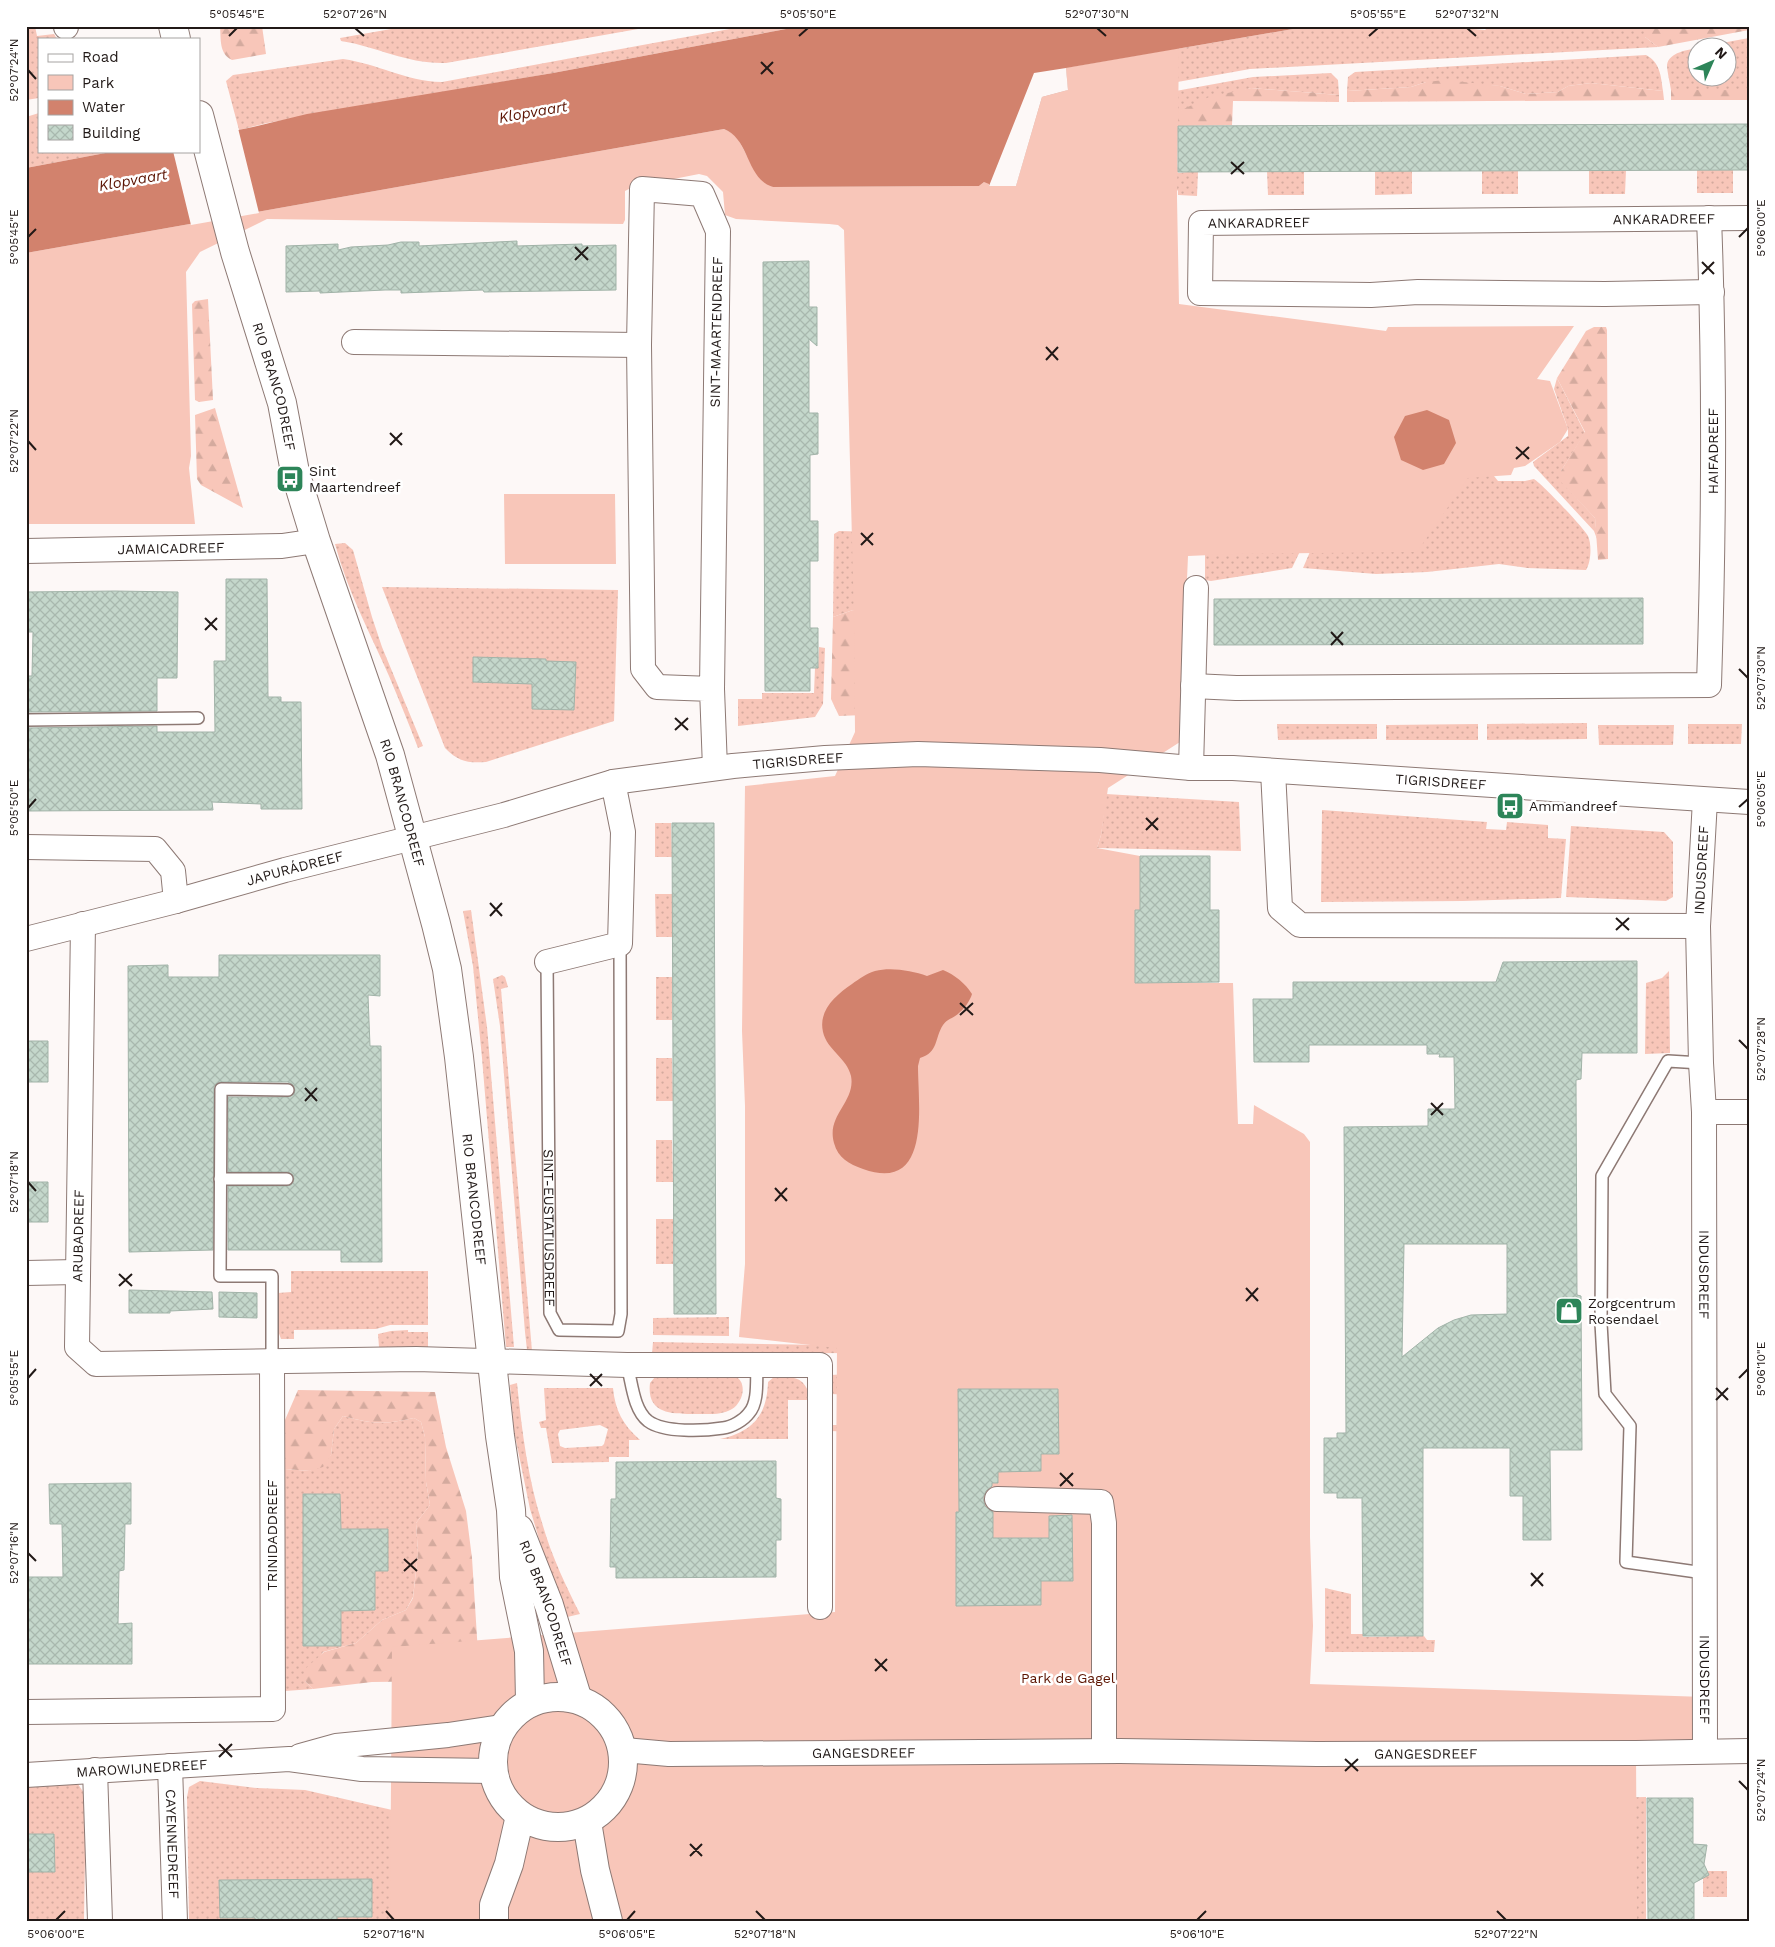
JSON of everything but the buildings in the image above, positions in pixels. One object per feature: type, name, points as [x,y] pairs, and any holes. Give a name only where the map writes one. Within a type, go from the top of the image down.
[{"type":"street","name":"RIO BRANCODREEF","points":[[202,124],[226,221],[282,403],[295,472],[316,541],[390,755],[436,924],[448,979],[460,1067],[500,1436],[511,1510],[514,1577],[529,1651],[530,1701]]},
{"type":"street","name":"SINT-MAARTENDREEF","points":[[712,688],[657,687],[643,669],[639,344],[642,189],[702,194],[718,231],[712,688],[714,768]]},
{"type":"street","name":"HAIFADREEF","points":[[1193,686],[1246,688],[1709,685],[1712,558],[1712,292],[1709,218]]},
{"type":"street","name":"ANKARADREEF","points":[[1712,292],[1604,294],[1418,292],[1371,295],[1200,293],[1201,223],[1749,218]]},
{"type":"street","points":[[354,342],[639,344]]},
{"type":"street","name":"JAMAICADREEF","points":[[26,551],[282,546],[316,541]]},
{"type":"street","points":[[1191,768],[1196,588]]},
{"type":"street","name":"TIGRISDREEF","points":[[412,838],[504,815],[613,782],[714,768],[825,758],[918,754],[1100,760],[1191,768],[1233,768],[1749,802]]},
{"type":"street","points":[[1274,771],[1280,908],[1300,926],[1698,926]]},
{"type":"street","name":"SINT-EUSTATIUSDREEF","points":[[547,962],[620,944],[623,832],[613,782]]},
{"type":"street","name":"INDUSDREEF","points":[[1705,800],[1698,926],[1704,1112],[1705,1751]]},
{"type":"street","name":"JAPURÁDREEF","points":[[26,939],[412,838]]},
{"type":"street","points":[[26,847],[155,849],[172,871],[176,901]]},
{"type":"street","name":"ARUBADREEF","points":[[83,924],[77,1347],[96,1364],[416,1359],[492,1362]]},
{"type":"street","points":[[1704,1112],[1749,1112]]},
{"type":"street","points":[[26,1273],[77,1272]]},
{"type":"street","name":"TRINIDADDREEF","points":[[26,1712],[273,1709],[272,1360]]},
{"type":"street","points":[[492,1362],[627,1365],[820,1365],[820,1607]]},
{"type":"street","points":[[997,1500],[1101,1502],[1104,1542],[1104,1751]]},
{"type":"street","name":"RIO BRANCODREEF","points":[[511,1510],[549,1605],[577,1698]]},
{"type":"street","points":[[553,1695],[577,1698],[608,1717],[624,1750],[623,1779],[610,1804],[587,1822],[565,1828],[542,1826],[520,1816],[502,1797],[492,1771],[501,1727],[530,1701],[553,1695]]},
{"type":"street","name":"MAROWIJNEDREEF","points":[[289,1759],[336,1746],[448,1735],[501,1727]]},
{"type":"street","name":"GANGESDREEF","points":[[624,1750],[668,1754],[1104,1751],[1317,1754],[1749,1751]]},
{"type":"street","name":"MAROWIJNEDREEF","points":[[26,1775],[289,1759],[362,1769],[492,1771]]},
{"type":"street","name":"CAYENNEDREEF","points":[[170,1766],[175,1921]]},
{"type":"street","points":[[95,1770],[100,1921]]},
{"type":"street","points":[[494,1921],[494,1905],[509,1864],[520,1816]]},
{"type":"street","points":[[587,1822],[595,1870],[608,1921]]},
{"type":"lane","points":[[26,720],[198,718]]},
{"type":"lane","name":"SINT-EUSTATIUSDREEF","points":[[547,962],[550,1313],[559,1330],[618,1331],[621,1314],[620,944]]},
{"type":"lane","points":[[1701,1062],[1668,1061],[1602,1176],[1601,1323],[1605,1394],[1630,1426],[1626,1562],[1704,1573]]},
{"type":"lane","points":[[272,1360],[272,1276],[220,1276],[221,1089],[288,1090]]},
{"type":"lane","points":[[220,1178],[287,1179]]},
{"type":"lane","points":[[627,1365],[638,1406],[648,1421],[664,1428],[681,1430],[724,1428],[734,1424],[750,1413],[755,1402],[757,1365]]},
{"type":"green space","points":[[26,26],[35,26],[37,36],[54,34],[56,38],[38,38],[38,98],[26,100]]},
{"type":"green space","points":[[220,26],[262,26],[266,54],[232,60],[223,50]]},
{"type":"green space","points":[[408,26],[655,26],[446,63],[432,63],[405,58],[341,41],[340,38]]},
{"type":"green space","points":[[746,26],[802,26],[553,73],[267,123],[239,130],[226,81],[233,75],[343,59],[356,61],[403,76],[442,82]]},
{"type":"green space","points":[[1310,26],[1437,26],[1485,30],[1490,26],[1645,26],[1645,37],[1658,47],[1250,69],[1088,98],[1066,68]]},
{"type":"green space","points":[[1645,26],[1749,26],[1749,30],[1706,38],[1688,38],[1688,41],[1658,47],[1645,37]]},
{"type":"green space","points":[[1749,38],[1749,90],[1671,90],[1668,61],[1675,54],[1688,50],[1688,88],[1738,88],[1738,40]]},
{"type":"green space","name":"Park de Gagel","points":[[1179,48],[1177,198],[1179,304],[1386,331],[1388,327],[1574,326],[1537,379],[1550,381],[1568,429],[1560,442],[1525,466],[1514,468],[1511,475],[1468,478],[1417,552],[1188,556],[1180,742],[1108,788],[1101,835],[1097,848],[1140,856],[1140,910],[1135,910],[1135,983],[1233,983],[1238,1124],[1253,1124],[1254,1105],[1304,1134],[1310,1142],[1310,1537],[1313,1626],[1310,1684],[1705,1697],[1705,1751],[1636,1753],[1637,1921],[390,1921],[392,1647],[835,1612],[837,1348],[739,1337],[745,1264],[745,1106],[742,1031],[745,786],[835,776],[855,732],[844,230],[838,225],[736,219],[725,215],[723,192],[707,176],[699,174],[633,187],[625,191],[625,220],[623,224],[267,219],[200,252],[186,272],[191,456],[189,468],[195,524],[26,524],[26,253],[724,129],[736,135],[747,156],[773,187],[979,186],[984,182],[1016,186],[1042,96],[1068,90],[1066,68]]},
{"type":"green space","points":[[1646,55],[1657,66],[1663,91],[1591,83],[1568,86],[1558,92],[1526,94],[1500,86],[1426,82],[1411,87],[1347,91],[1348,77],[1355,72]]},
{"type":"green space","points":[[1331,73],[1338,80],[1339,95],[1251,88],[1190,107],[1172,115],[1178,173],[1198,171],[1197,196],[1178,195],[1178,191],[1104,104],[1253,77]]},
{"type":"green space","points":[[1445,80],[1500,86],[1526,94],[1558,92],[1568,86],[1591,83],[1663,91],[1664,100],[1347,102],[1347,91],[1411,87],[1426,82]]},
{"type":"green space","points":[[1251,88],[1339,95],[1339,102],[1233,101],[1232,125],[1178,126],[1171,115],[1209,97]]},
{"type":"green space","points":[[1671,90],[1749,90],[1749,100],[1671,100]]},
{"type":"green space","points":[[38,113],[38,152],[111,152],[26,168],[26,117]]},
{"type":"green space","points":[[1589,170],[1626,170],[1625,194],[1589,194]]},
{"type":"green space","points":[[1697,170],[1733,170],[1733,193],[1697,193]]},
{"type":"green space","points":[[1267,171],[1304,172],[1304,195],[1268,195]]},
{"type":"green space","points":[[1375,171],[1412,171],[1412,194],[1375,195]]},
{"type":"green space","points":[[1482,171],[1518,171],[1518,194],[1482,194]]},
{"type":"green space","points":[[208,299],[213,400],[199,402],[195,400],[192,304],[195,301]]},
{"type":"green space","points":[[1594,327],[1606,327],[1607,330],[1608,559],[1598,560],[1595,518],[1560,481],[1561,471],[1585,432],[1557,378],[1586,331]]},
{"type":"green space","points":[[1557,378],[1585,433],[1561,471],[1561,481],[1595,518],[1597,539],[1594,531],[1534,466],[1533,462],[1568,436],[1568,429],[1554,389]]},
{"type":"green space","points":[[215,408],[243,508],[201,485],[197,479],[195,415]]},
{"type":"green space","points":[[1484,446],[1494,476],[1498,481],[1534,479],[1572,516],[1588,536],[1590,558],[1586,570],[1527,568],[1499,564],[1427,572],[1376,574],[1303,568],[1337,489]]},
{"type":"green space","points":[[1205,463],[1316,518],[1292,568],[1211,581],[1205,580]]},
{"type":"green space","points":[[504,494],[615,494],[616,564],[505,564]]},
{"type":"green space","points":[[839,531],[877,532],[920,631],[853,610],[833,617],[834,534]]},
{"type":"green space","points":[[345,543],[353,550],[382,647],[423,746],[418,748],[346,578],[335,544]]},
{"type":"green space","points":[[382,587],[618,590],[614,721],[486,762],[468,762],[459,759],[445,748]]},
{"type":"green space","points":[[853,610],[881,616],[913,713],[839,716],[831,699],[833,617]]},
{"type":"green space","points":[[819,647],[825,648],[823,704],[815,717],[738,726],[738,699],[762,699],[762,693],[814,693],[815,668],[818,667]]},
{"type":"green space","points":[[1587,723],[1587,739],[1487,740],[1487,724]]},
{"type":"green space","points":[[1277,724],[1377,724],[1377,739],[1278,740]]},
{"type":"green space","points":[[1478,724],[1478,740],[1386,740],[1386,725]]},
{"type":"green space","points":[[1688,724],[1742,724],[1741,744],[1688,744]]},
{"type":"green space","points":[[1598,725],[1674,725],[1673,745],[1599,745]]},
{"type":"green space","points":[[1106,794],[1239,802],[1241,851],[1097,848],[1101,835]]},
{"type":"green space","points":[[1322,810],[1487,822],[1486,829],[1506,830],[1507,822],[1548,825],[1548,838],[1566,839],[1561,898],[1321,902]]},
{"type":"green space","points":[[655,823],[671,823],[672,857],[655,857]]},
{"type":"green space","points":[[1571,826],[1664,832],[1673,842],[1673,897],[1666,901],[1566,897]]},
{"type":"green space","points":[[655,894],[672,894],[672,937],[656,937]]},
{"type":"green space","points":[[471,910],[487,1027],[514,1347],[506,1347],[473,966],[463,911]]},
{"type":"green space","points":[[1669,971],[1670,1053],[1645,1054],[1646,983],[1662,978]]},
{"type":"green space","points":[[502,975],[505,977],[508,987],[501,989],[532,1351],[527,1350],[525,1332],[500,1026],[493,979]]},
{"type":"green space","points":[[656,977],[672,977],[672,1020],[656,1020]]},
{"type":"green space","points":[[656,1058],[672,1058],[673,1101],[656,1101]]},
{"type":"green space","points":[[656,1140],[672,1140],[673,1182],[656,1182]]},
{"type":"green space","points":[[656,1219],[673,1219],[673,1264],[656,1264]]},
{"type":"green space","points":[[291,1271],[428,1271],[428,1325],[390,1325],[376,1329],[294,1330],[294,1339],[281,1339],[277,1328],[278,1293],[291,1292]]},
{"type":"green space","points":[[729,1317],[729,1336],[653,1335],[653,1318]]},
{"type":"green space","points":[[408,1330],[408,1332],[428,1332],[428,1347],[379,1347],[378,1334]]},
{"type":"green space","points":[[910,1341],[853,1432],[831,1431],[833,1425],[852,1425],[852,1395],[831,1394],[830,1375],[852,1374],[852,1353],[652,1354],[653,1342],[825,1345]]},
{"type":"green space","points":[[735,1376],[742,1383],[743,1388],[739,1402],[732,1409],[720,1413],[681,1414],[664,1411],[657,1407],[650,1394],[650,1383],[655,1377]]},
{"type":"green space","points":[[774,1377],[792,1378],[801,1381],[808,1390],[810,1397],[808,1400],[788,1400],[788,1439],[720,1439],[741,1432],[756,1421],[765,1404],[768,1382]]},
{"type":"green space","points":[[517,1383],[526,1456],[533,1491],[555,1560],[580,1614],[563,1618],[530,1509],[514,1431],[510,1385]]},
{"type":"green space","points":[[544,1388],[613,1388],[621,1417],[640,1440],[629,1440],[629,1457],[609,1457],[609,1462],[552,1463],[546,1428],[541,1428],[539,1422],[546,1420]],"holes":[[[600,1425],[608,1429],[602,1446],[565,1448],[560,1446],[558,1434],[560,1430]]]},
{"type":"green space","points":[[298,1390],[435,1392],[446,1447],[466,1511],[472,1558],[478,1653],[451,1681],[372,1682],[313,1689],[305,1681],[305,1669],[324,1652],[356,1643],[382,1620],[406,1610],[413,1598],[418,1553],[416,1523],[430,1505],[426,1482],[425,1437],[421,1422],[414,1418],[378,1423],[343,1416],[334,1429],[331,1455],[323,1467],[310,1471],[285,1469],[285,1420]]},
{"type":"green space","points":[[343,1416],[378,1423],[414,1418],[421,1422],[425,1437],[426,1482],[430,1505],[416,1523],[418,1553],[413,1597],[406,1610],[382,1620],[356,1643],[323,1652],[305,1681],[313,1689],[285,1691],[285,1469],[310,1471],[331,1455],[334,1429]]},
{"type":"green space","points":[[1325,1588],[1351,1594],[1351,1634],[1363,1634],[1363,1637],[1424,1636],[1427,1640],[1435,1640],[1434,1652],[1325,1652]]},
{"type":"green space","points":[[200,1781],[257,1788],[305,1790],[427,1818],[416,1921],[189,1921],[187,1797],[189,1787]]},
{"type":"green space","points":[[78,1784],[86,1796],[84,1921],[26,1921],[26,1786]]},
{"type":"green space","points":[[1646,1797],[1646,1921],[1594,1921],[1595,1798]]},
{"type":"green space","points":[[1703,1871],[1727,1871],[1727,1897],[1703,1897]]},
{"type":"water","name":"Klopvaart","points":[[802,26],[1310,26],[1066,68],[1068,90],[1042,97],[1016,186],[989,186],[989,184],[984,182],[979,186],[773,187],[764,183],[758,176],[739,141],[724,129],[26,253],[26,168],[111,152],[200,152],[200,138],[307,114],[553,73]]},
{"type":"water","points":[[1427,410],[1449,420],[1456,443],[1444,464],[1423,470],[1401,460],[1394,437],[1405,416]]},
{"type":"water","points":[[895,970],[927,976],[943,970],[952,974],[972,994],[963,1009],[943,1025],[933,1049],[920,1058],[918,1066],[919,1122],[911,1158],[901,1169],[885,1173],[853,1165],[838,1153],[834,1143],[834,1124],[849,1094],[851,1076],[846,1064],[825,1038],[822,1024],[826,1010],[840,993],[860,978],[872,972]]},
{"type":"pier","points":[[1066,68],[1068,90],[1042,97],[1016,186],[989,186],[1034,73]]},
{"type":"pier","points":[[238,128],[259,213],[191,225],[173,152],[200,152],[200,135]]},
{"type":"place","name":"Sint Maartendreef","points":[[290,479]]},
{"type":"place","name":"Ammandreef","points":[[1510,806]]},
{"type":"place","name":"Zorgcentrum Rosendael","points":[[1569,1311]]}]
